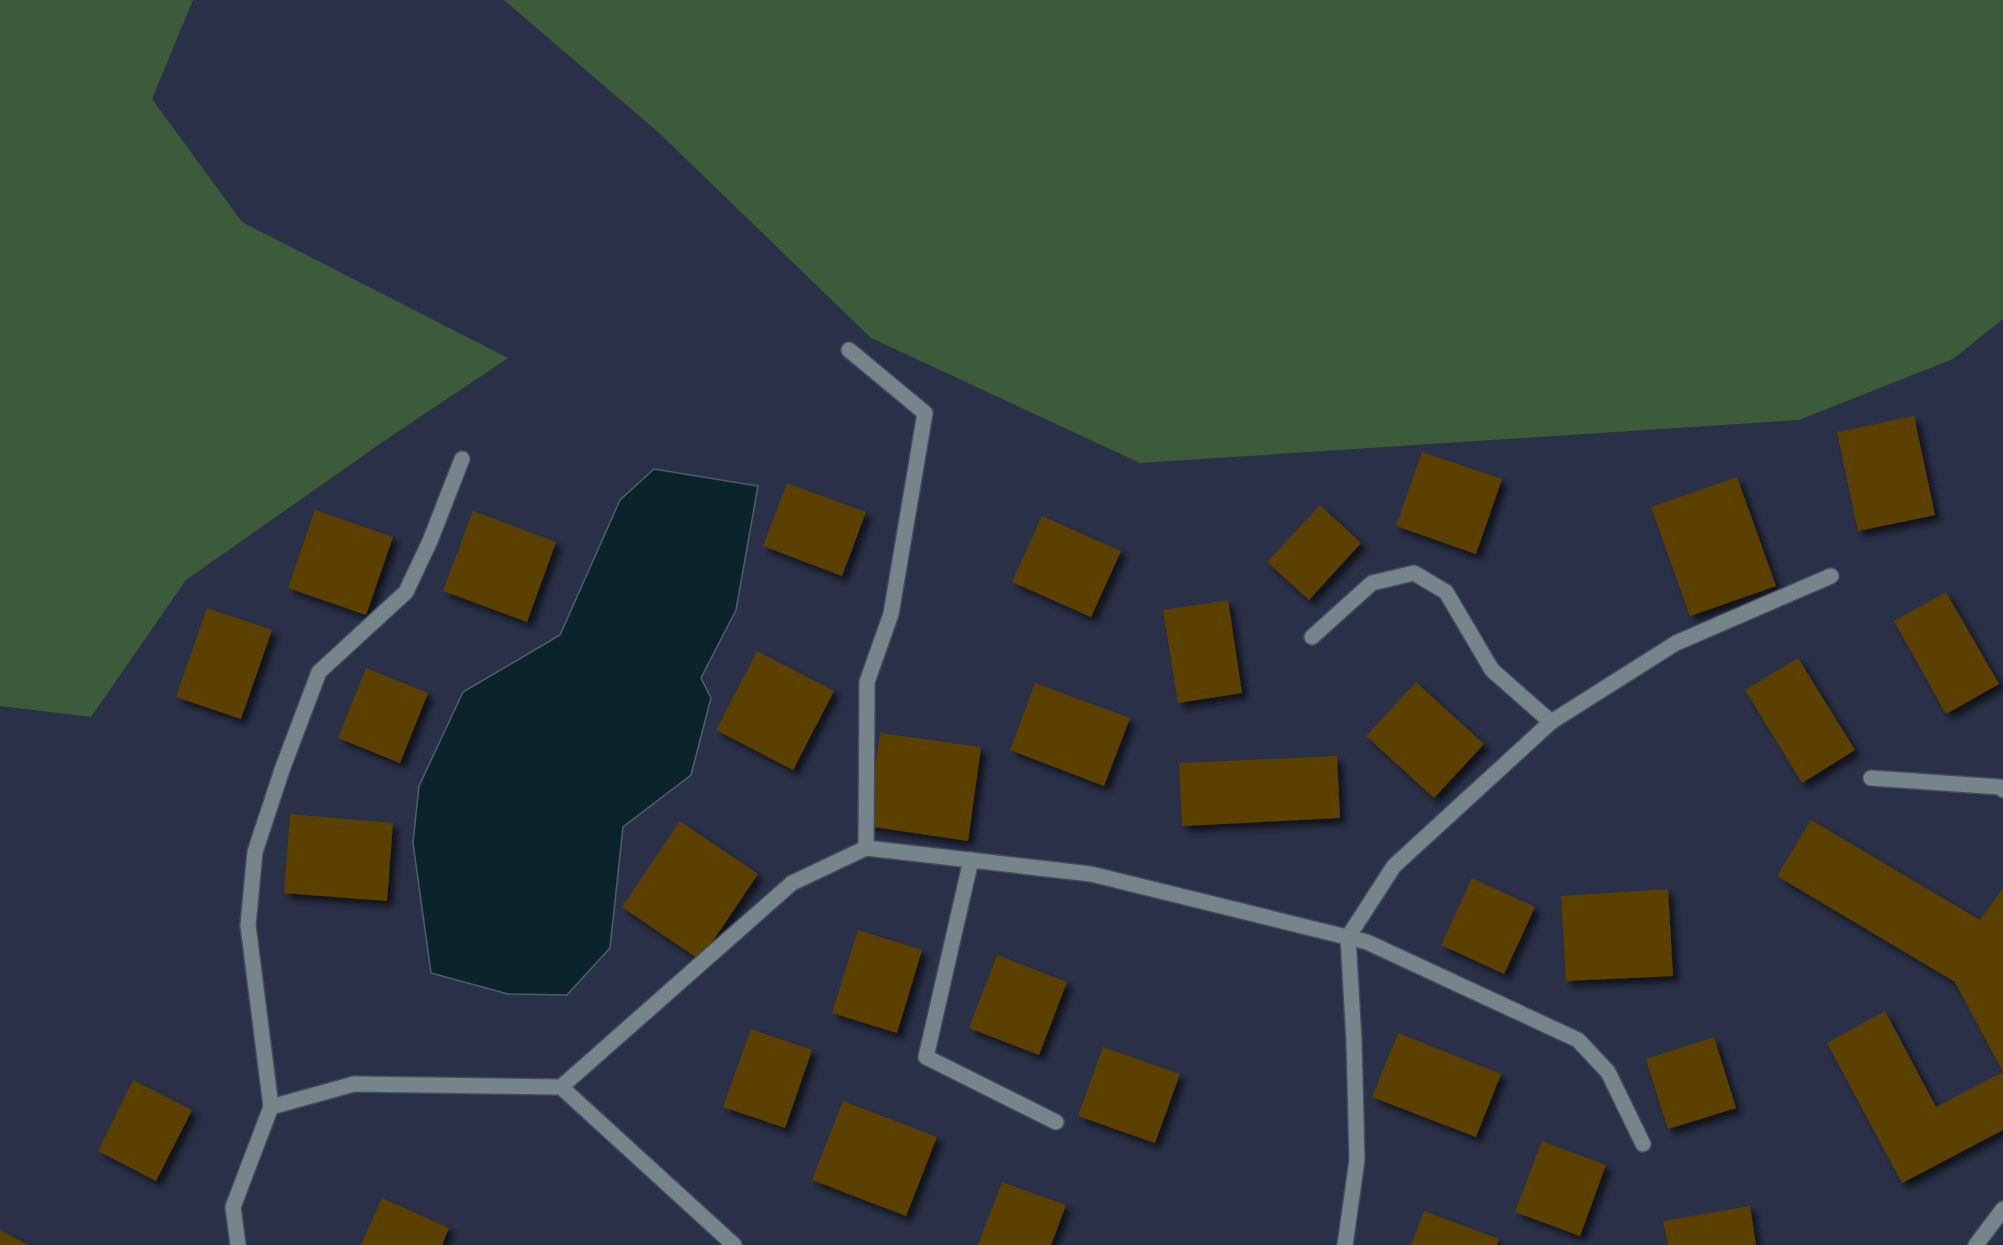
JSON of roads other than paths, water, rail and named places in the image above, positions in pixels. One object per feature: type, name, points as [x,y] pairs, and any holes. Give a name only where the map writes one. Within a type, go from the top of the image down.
[{"type":"street","points":[[849,350],[925,413],[891,614],[867,682],[866,848]]},
{"type":"street","points":[[238,1245],[233,1207],[271,1107],[248,925],[255,852],[283,767],[319,672],[406,592],[430,541],[462,459]]},
{"type":"street","points":[[1312,637],[1372,583],[1414,573],[1446,592],[1492,670],[1551,723]]},
{"type":"street","points":[[1345,1245],[1357,1160],[1354,1041],[1347,937],[1394,866],[1551,723],[1676,643],[1831,576]]},
{"type":"street","points":[[1871,778],[2000,787],[2003,790]]},
{"type":"street","points":[[561,1087],[792,883],[866,848],[1091,874],[1367,942],[1578,1040],[1608,1072],[1643,1144]]},
{"type":"street","points":[[971,860],[926,1057],[1056,1122]]},
{"type":"street","points":[[271,1107],[354,1084],[561,1087],[734,1245]]},
{"type":"street","points":[[1976,1245],[2003,1209]]},
{"type":"water","points":[[654,469],[758,486],[736,610],[701,678],[711,698],[691,775],[623,827],[610,948],[567,995],[508,994],[431,973],[413,843],[419,786],[463,692],[560,635],[620,500]]}]
